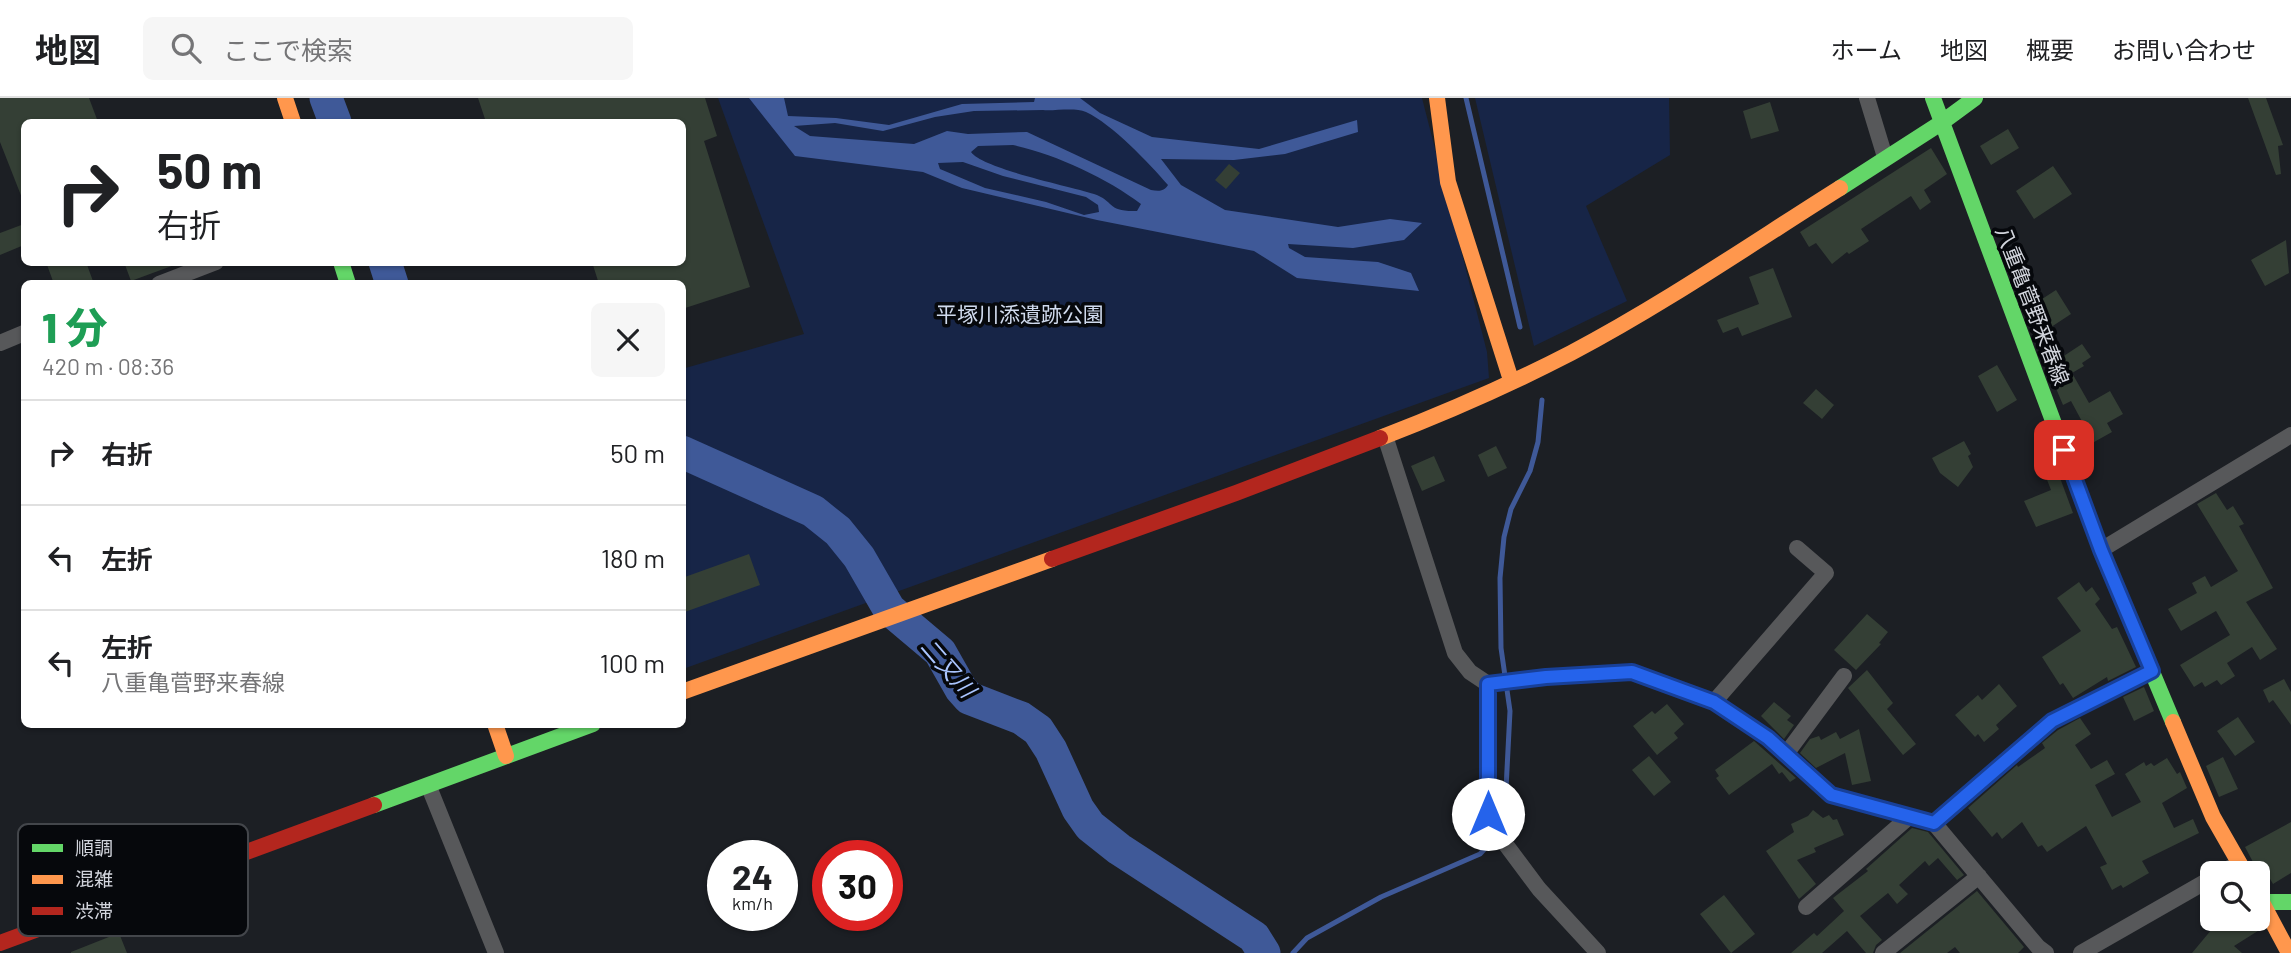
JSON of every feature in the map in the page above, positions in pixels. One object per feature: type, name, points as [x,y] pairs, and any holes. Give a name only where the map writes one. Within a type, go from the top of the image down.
[{"type":"street","points":[[285,98],[292,119]]},
{"type":"street","points":[[1437,98],[1448,182],[1511,380]]},
{"type":"street","points":[[1867,98],[1885,157]]},
{"type":"street","name":"八重亀菅野来春線","points":[[1933,98],[2101,550],[2213,817],[2238,861]]},
{"type":"street","points":[[686,691],[1236,493],[1449,411],[1571,353],[1689,284],[1941,123],[1975,98]]},
{"type":"street","points":[[169,280],[206,266]]},
{"type":"street","points":[[0,343],[21,335]]},
{"type":"street","points":[[2101,550],[2291,435]]},
{"type":"street","points":[[1385,436],[1455,653],[1470,672],[1488,684],[1546,677],[1632,672],[1714,702],[1768,738],[1831,795],[1934,823],[2038,947],[2046,953]]},
{"type":"street","points":[[1714,702],[1826,573],[1797,548]]},
{"type":"street","points":[[1934,823],[2052,721],[2152,671]]},
{"type":"street","points":[[1786,754],[1844,676]]},
{"type":"street","points":[[1488,684],[1488,814],[1492,826],[1539,888],[1598,953]]},
{"type":"street","points":[[496,728],[506,756]]},
{"type":"street","points":[[248,853],[582,728]]},
{"type":"street","points":[[429,787],[496,953]]},
{"type":"street","points":[[1806,907],[1910,817]]},
{"type":"street","points":[[1883,953],[1979,876]]},
{"type":"street","points":[[2081,953],[2200,885]]},
{"type":"street","points":[[2270,900],[2291,902]]},
{"type":"street","points":[[2270,918],[2289,953]]},
{"type":"street","points":[[0,943],[19,936]]},
{"type":"green space","name":"平塚川添遺跡公園","points":[[718,98],[1422,98],[1487,352],[1489,378],[686,668],[686,368],[804,334]]},
{"type":"green space","points":[[1475,98],[1669,98],[1670,155],[1586,206],[1627,301],[1534,346]]},
{"type":"shaded area","points":[[749,98],[784,98],[788,116],[836,118],[889,125],[962,104],[1034,102],[1035,98],[1080,98],[1100,113],[1152,137],[1259,149],[1357,120],[1358,132],[1285,154],[1234,160],[1161,159],[1181,185],[1225,210],[1338,227],[1390,219],[1422,223],[1404,240],[1353,248],[1288,244],[1289,248],[1305,257],[1378,262],[1411,273],[1419,291],[1297,278],[1254,251],[1097,220],[962,188],[923,172],[795,156]],"holes":[[[974,111],[1086,112],[1107,125],[1130,145],[1168,185],[1163,190],[1151,190],[1027,132],[968,134],[947,131],[914,144],[810,136],[794,126],[835,123],[883,131],[935,117]],[[1013,145],[1046,154],[1097,176],[1141,204],[1137,211],[1120,210],[1094,194],[992,165],[971,152],[978,146]],[[963,162],[1003,176],[1086,197],[1098,205],[1099,212],[1084,215],[1046,202],[985,188],[940,169],[938,163]]]},
{"type":"building","points":[[0,98],[89,98],[97,119],[21,119],[21,195],[0,142]]},
{"type":"building","points":[[478,98],[705,98],[717,136],[704,141],[750,287],[686,308],[686,280],[598,280],[593,266],[686,266],[686,119],[485,119]]},
{"type":"building","points":[[2248,98],[2266,98],[2283,145],[2278,146],[2281,174],[2276,175]]},
{"type":"building","points":[[1770,102],[1779,131],[1751,139],[1743,111]]},
{"type":"building","points":[[2008,129],[2019,148],[1991,165],[1980,146]]},
{"type":"building","points":[[1931,148],[1947,174],[1924,190],[1931,202],[1920,210],[1911,196],[1861,229],[1869,241],[1849,254],[1847,252],[1832,264],[1816,243],[1809,247],[1800,232]]},
{"type":"building","points":[[1229,164],[1240,173],[1226,189],[1215,180]]},
{"type":"building","points":[[2053,166],[2072,194],[2034,219],[2016,191]]},
{"type":"building","points":[[21,225],[21,246],[0,255],[0,233]]},
{"type":"building","points":[[2286,240],[2289,273],[2265,286],[2251,260]]},
{"type":"building","points":[[47,266],[87,266],[93,280],[53,280]]},
{"type":"building","points":[[125,266],[172,266],[134,280],[131,280]]},
{"type":"building","points":[[1773,268],[1792,317],[1742,336],[1738,327],[1723,333],[1717,320],[1759,304],[1749,277]]},
{"type":"building","points":[[2056,290],[2071,314],[2039,335],[2030,322],[2029,319],[2033,317],[2028,308]]},
{"type":"building","points":[[2082,344],[2091,357],[2082,363],[2084,366],[2072,373],[2089,403],[2110,391],[2123,414],[2107,423],[2112,432],[2078,451],[2071,433],[2085,427],[2071,401],[2063,405],[2047,367]]},
{"type":"building","points":[[1997,365],[2017,400],[1997,412],[1978,376]]},
{"type":"building","points":[[1816,389],[1834,405],[1822,419],[1803,403]]},
{"type":"building","points":[[1964,441],[1971,454],[1968,456],[1973,467],[1958,487],[1940,473],[1932,458]]},
{"type":"building","points":[[1496,446],[1507,468],[1488,477],[1478,455]]},
{"type":"building","points":[[1434,456],[1445,481],[1422,491],[1411,466]]},
{"type":"building","points":[[2056,467],[2073,513],[2036,527],[2024,501],[2051,490],[2044,472]]},
{"type":"building","points":[[2216,493],[2227,510],[2233,506],[2244,524],[2239,526],[2273,588],[2246,602],[2277,649],[2260,660],[2252,647],[2227,663],[2235,676],[2221,685],[2217,680],[2205,687],[2202,682],[2194,687],[2180,665],[2230,635],[2216,611],[2181,631],[2168,609],[2197,593],[2192,583],[2205,576],[2211,587],[2238,571],[2197,504]]},
{"type":"building","points":[[749,554],[760,585],[686,612],[686,577]]},
{"type":"building","points":[[2079,582],[2086,592],[2092,587],[2100,599],[2095,604],[2112,629],[2117,627],[2136,667],[2108,681],[2107,677],[2073,698],[2063,683],[2060,685],[2042,657],[2081,631],[2057,598]]},
{"type":"building","points":[[1867,614],[1888,632],[1879,643],[1881,644],[1856,670],[1834,650]]},
{"type":"building","points":[[1867,670],[1893,703],[1887,709],[1916,744],[1903,755],[1848,688]]},
{"type":"building","points":[[2284,679],[2291,692],[2291,725],[2273,700],[2269,703],[2263,690]]},
{"type":"building","points":[[1999,684],[2017,706],[1996,725],[1999,729],[1984,742],[1978,734],[1975,737],[1955,715],[1978,695],[1982,700]]},
{"type":"building","points":[[2144,687],[2154,711],[2134,721],[2123,697]]},
{"type":"building","points":[[1774,702],[1791,716],[1787,720],[1794,725],[1784,739],[1761,716]]},
{"type":"building","points":[[1667,704],[1684,724],[1674,733],[1678,738],[1657,755],[1633,726],[1652,711],[1655,714]]},
{"type":"building","points":[[2238,717],[2255,742],[2235,756],[2217,731]]},
{"type":"building","points":[[2080,718],[2091,734],[2075,745],[2091,769],[2107,760],[2115,774],[2095,785],[2112,817],[2141,802],[2125,774],[2144,762],[2146,766],[2151,763],[2154,766],[2167,758],[2177,774],[2180,772],[2187,788],[2162,803],[2174,828],[2193,819],[2199,833],[2142,861],[2149,873],[2123,888],[2121,885],[2112,890],[2100,867],[2107,864],[2086,826],[2047,852],[2042,845],[2038,847],[2022,822],[2002,839],[1997,832],[1992,837],[1968,808],[2017,765],[2018,767],[2045,748],[2042,743],[2058,730]]},
{"type":"building","points":[[1859,729],[1871,781],[1852,785],[1845,753],[1816,768],[1800,753],[1810,739],[1819,736],[1821,740],[1836,732],[1840,739]]},
{"type":"building","points":[[1754,741],[1796,778],[1790,782],[1782,772],[1779,774],[1772,764],[1729,795],[1716,778],[1719,776],[1715,770]]},
{"type":"building","points":[[1649,756],[1671,782],[1654,796],[1632,770]]},
{"type":"building","points":[[2223,757],[2238,789],[2219,797],[2206,766]]},
{"type":"building","points":[[1813,810],[1823,818],[1829,815],[1833,820],[1837,819],[1844,835],[1814,848],[1816,852],[1797,860],[1816,884],[1799,899],[1766,851],[1794,832],[1791,824],[1808,816]]},
{"type":"building","points":[[2291,822],[2291,873],[2273,884],[2270,879],[2270,861],[2252,861],[2245,847]]},
{"type":"building","points":[[1912,828],[1928,832],[1964,875],[1957,880],[1938,858],[1929,866],[1925,861],[1899,885],[1908,894],[1897,904],[1888,893],[1860,916],[1882,940],[1873,953],[1866,953],[1847,931],[1822,953],[1791,953],[1814,933],[1817,936],[1844,911],[1833,898],[1868,871],[1866,869]]},
{"type":"building","points":[[1977,891],[2024,947],[2018,953],[1960,953],[1955,947],[1947,953],[1900,953]]},
{"type":"building","points":[[1724,895],[1755,934],[1731,953],[1700,914]]},
{"type":"building","points":[[2210,931],[2258,931],[2234,946],[2242,953],[2192,953]]},
{"type":"building","points":[[111,936],[120,936],[127,953],[71,953]]},
{"type":"waterway","name":"二又川","points":[[326,98],[334,119]]},
{"type":"waterway","points":[[1466,98],[1520,327]]},
{"type":"waterway","name":"二又川","points":[[386,266],[391,280]]},
{"type":"waterway","points":[[1293,953],[1307,938],[1381,897],[1480,854],[1504,828],[1510,711],[1501,648],[1500,578],[1504,537],[1511,509],[1530,471],[1538,442],[1542,400]]},
{"type":"waterway","name":"二又川","points":[[686,454],[813,511],[838,531],[859,557],[889,609],[940,652],[969,698],[1021,718],[1038,730],[1051,750],[1078,809],[1090,826],[1119,849],[1254,937],[1264,953]]},
{"type":"traffic: fast","points":[[1933,98],[2101,550],[2173,722]]},
{"type":"traffic: fast","points":[[1840,188],[1975,98]]},
{"type":"traffic: fast","points":[[342,266],[347,280]]},
{"type":"traffic: fast","points":[[374,805],[582,728]]},
{"type":"traffic: fast","points":[[2270,902],[2291,902]]},
{"type":"traffic: slow","points":[[285,98],[292,119]]},
{"type":"traffic: slow","points":[[1437,98],[1448,182],[1511,380]]},
{"type":"traffic: slow","points":[[1380,438],[1477,398],[1606,334],[1840,188]]},
{"type":"traffic: slow","points":[[686,691],[1052,559]]},
{"type":"traffic: slow","points":[[2173,722],[2213,817],[2238,861]]},
{"type":"traffic: slow","points":[[496,728],[506,756]]},
{"type":"traffic: slow","points":[[2270,917],[2289,953]]},
{"type":"traffic: jam","points":[[1052,559],[1380,438]]},
{"type":"traffic: jam","points":[[248,851],[374,805]]},
{"type":"traffic: jam","points":[[0,943],[19,936]]},
{"type":"route","points":[[1488,814],[1488,684],[1546,677],[1632,672],[1714,702],[1768,738],[1831,795],[1934,823],[2052,721],[2152,671],[2101,550],[2064,450]]}]
